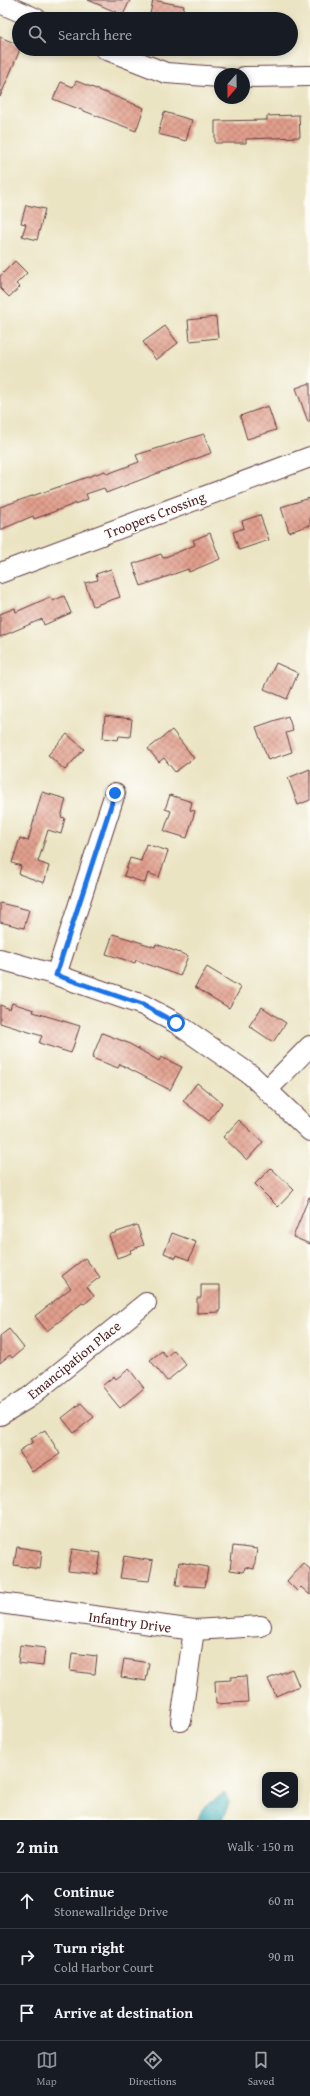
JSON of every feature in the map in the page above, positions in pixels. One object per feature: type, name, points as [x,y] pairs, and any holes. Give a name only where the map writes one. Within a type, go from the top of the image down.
[{"type":"street","points":[[0,2],[21,12]]},
{"type":"street","points":[[123,56],[166,73],[214,77]]},
{"type":"street","points":[[250,77],[310,76]]},
{"type":"street","name":"Troopers Crossing","points":[[0,573],[310,456]]},
{"type":"street","points":[[56,975],[115,793]]},
{"type":"street","points":[[0,958],[56,975],[143,1005],[176,1023],[213,1047],[268,1089],[310,1130]]},
{"type":"street","points":[[268,1089],[310,1046]]},
{"type":"street","name":"Emancipation Place","points":[[0,1415],[28,1398],[146,1303]]},
{"type":"street","name":"Infantry Drive","points":[[0,1603],[194,1630],[261,1626]]},
{"type":"street","points":[[180,1721],[194,1630]]},
{"type":"water","points":[[225,1793],[230,1801],[222,1820],[197,1820],[203,1808]]},
{"type":"building","points":[[88,0],[130,0],[124,12],[116,12]]},
{"type":"building","points":[[153,0],[184,6],[183,12],[150,12]]},
{"type":"building","points":[[0,37],[12,42],[12,56],[17,56],[0,97]]},
{"type":"building","points":[[76,81],[144,108],[136,131],[53,99],[61,82],[73,87]]},
{"type":"building","points":[[164,112],[192,120],[186,141],[158,134]]},
{"type":"building","points":[[299,115],[300,137],[246,139],[246,143],[215,143],[215,121],[267,120],[267,116]]},
{"type":"building","points":[[26,205],[45,209],[37,240],[22,236],[26,224],[21,223]]},
{"type":"building","points":[[15,261],[27,273],[16,284],[20,287],[9,297],[0,288],[0,276]]},
{"type":"building","points":[[216,317],[218,338],[190,341],[188,320]]},
{"type":"building","points":[[165,326],[178,343],[156,360],[143,342]]},
{"type":"building","points":[[310,383],[310,422],[308,422],[296,388]]},
{"type":"building","points":[[268,406],[276,430],[247,439],[240,416]]},
{"type":"building","points":[[204,434],[211,453],[106,493],[104,488],[86,494],[88,499],[34,519],[33,516],[0,530],[0,507],[105,471],[107,474],[139,462],[136,455]]},
{"type":"building","points":[[310,498],[310,525],[289,532],[281,507]]},
{"type":"building","points":[[260,515],[269,540],[239,550],[233,532],[244,528],[242,521]]},
{"type":"building","points":[[210,533],[220,559],[189,572],[188,569],[141,586],[133,564],[161,554],[163,558],[195,545],[193,540]]},
{"type":"building","points":[[111,569],[120,597],[93,606],[85,583],[98,580],[96,574]]},
{"type":"building","points":[[64,596],[71,613],[44,625],[42,619],[0,637],[0,614],[15,608],[16,612],[50,597],[53,601]]},
{"type":"building","points":[[276,663],[298,673],[287,699],[264,689]]},
{"type":"building","points":[[105,716],[132,719],[130,737],[119,736],[118,740],[103,738]]},
{"type":"building","points":[[288,716],[293,731],[286,733],[292,752],[268,760],[256,727]]},
{"type":"building","points":[[172,730],[194,758],[175,772],[164,758],[159,762],[148,749]]},
{"type":"building","points":[[67,734],[84,749],[65,770],[48,755]]},
{"type":"building","points":[[310,769],[310,800],[298,805],[288,778]]},
{"type":"building","points":[[42,792],[66,799],[61,817],[65,818],[61,834],[48,830],[38,862],[49,866],[44,883],[19,874],[21,866],[12,863],[20,838],[28,841]]},
{"type":"building","points":[[170,795],[192,802],[190,810],[195,811],[187,838],[164,831],[171,811],[165,809]]},
{"type":"building","points":[[146,844],[168,851],[159,877],[148,873],[145,883],[124,876],[130,858],[141,861]]},
{"type":"building","points":[[0,903],[29,910],[24,928],[0,922]]},
{"type":"building","points":[[113,934],[155,947],[156,944],[188,956],[180,976],[136,960],[135,963],[106,954]]},
{"type":"building","points":[[207,967],[241,988],[229,1008],[195,987]]},
{"type":"building","points":[[12,1003],[34,1010],[33,1012],[80,1026],[71,1053],[39,1043],[42,1036],[0,1023],[0,1005],[10,1009]]},
{"type":"building","points":[[262,1007],[286,1023],[273,1042],[249,1026]]},
{"type":"building","points":[[102,1033],[128,1043],[159,1061],[161,1057],[182,1067],[170,1090],[120,1064],[118,1068],[92,1058]]},
{"type":"building","points":[[197,1083],[222,1103],[209,1121],[183,1101]]},
{"type":"building","points":[[239,1120],[263,1142],[247,1160],[223,1137]]},
{"type":"building","points":[[271,1168],[294,1190],[278,1207],[255,1184]]},
{"type":"building","points":[[310,1197],[310,1244],[293,1237]]},
{"type":"building","points":[[137,1225],[144,1245],[130,1250],[131,1253],[117,1258],[109,1235]]},
{"type":"building","points":[[172,1233],[196,1242],[189,1260],[177,1255],[176,1258],[164,1253]]},
{"type":"building","points":[[85,1258],[100,1277],[87,1287],[94,1296],[84,1304],[82,1303],[47,1331],[35,1316],[71,1288],[62,1276]]},
{"type":"building","points":[[201,1285],[220,1285],[220,1312],[197,1313],[197,1298],[201,1298]]},
{"type":"building","points":[[9,1329],[24,1348],[12,1358],[10,1355],[0,1363],[0,1336]]},
{"type":"building","points":[[174,1350],[186,1365],[167,1381],[150,1360],[162,1351],[166,1357]]},
{"type":"building","points":[[129,1369],[144,1388],[120,1408],[102,1386],[114,1376],[116,1379]]},
{"type":"building","points":[[81,1403],[94,1417],[74,1433],[62,1418]]},
{"type":"building","points":[[45,1430],[60,1454],[32,1472],[19,1451],[33,1442],[31,1438]]},
{"type":"building","points":[[233,1546],[257,1549],[254,1569],[245,1567],[244,1572],[230,1570]]},
{"type":"building","points":[[17,1547],[42,1551],[40,1569],[14,1565]]},
{"type":"building","points":[[72,1549],[101,1553],[97,1574],[68,1571]]},
{"type":"building","points":[[124,1556],[153,1561],[149,1581],[120,1578]]},
{"type":"building","points":[[179,1562],[208,1567],[205,1587],[176,1585]]},
{"type":"building","points":[[303,1563],[310,1569],[310,1595],[301,1587],[297,1591],[287,1581]]},
{"type":"building","points":[[20,1645],[45,1648],[43,1666],[18,1663]]},
{"type":"building","points":[[72,1653],[97,1656],[95,1674],[70,1671]]},
{"type":"building","points":[[124,1659],[149,1663],[146,1681],[121,1677]]},
{"type":"building","points":[[292,1669],[299,1686],[276,1696],[268,1679]]},
{"type":"building","points":[[246,1676],[248,1702],[216,1704],[215,1681],[231,1680],[231,1677]]},
{"type":"route","points":[[115,793],[56,975],[143,1005],[176,1023]]}]
